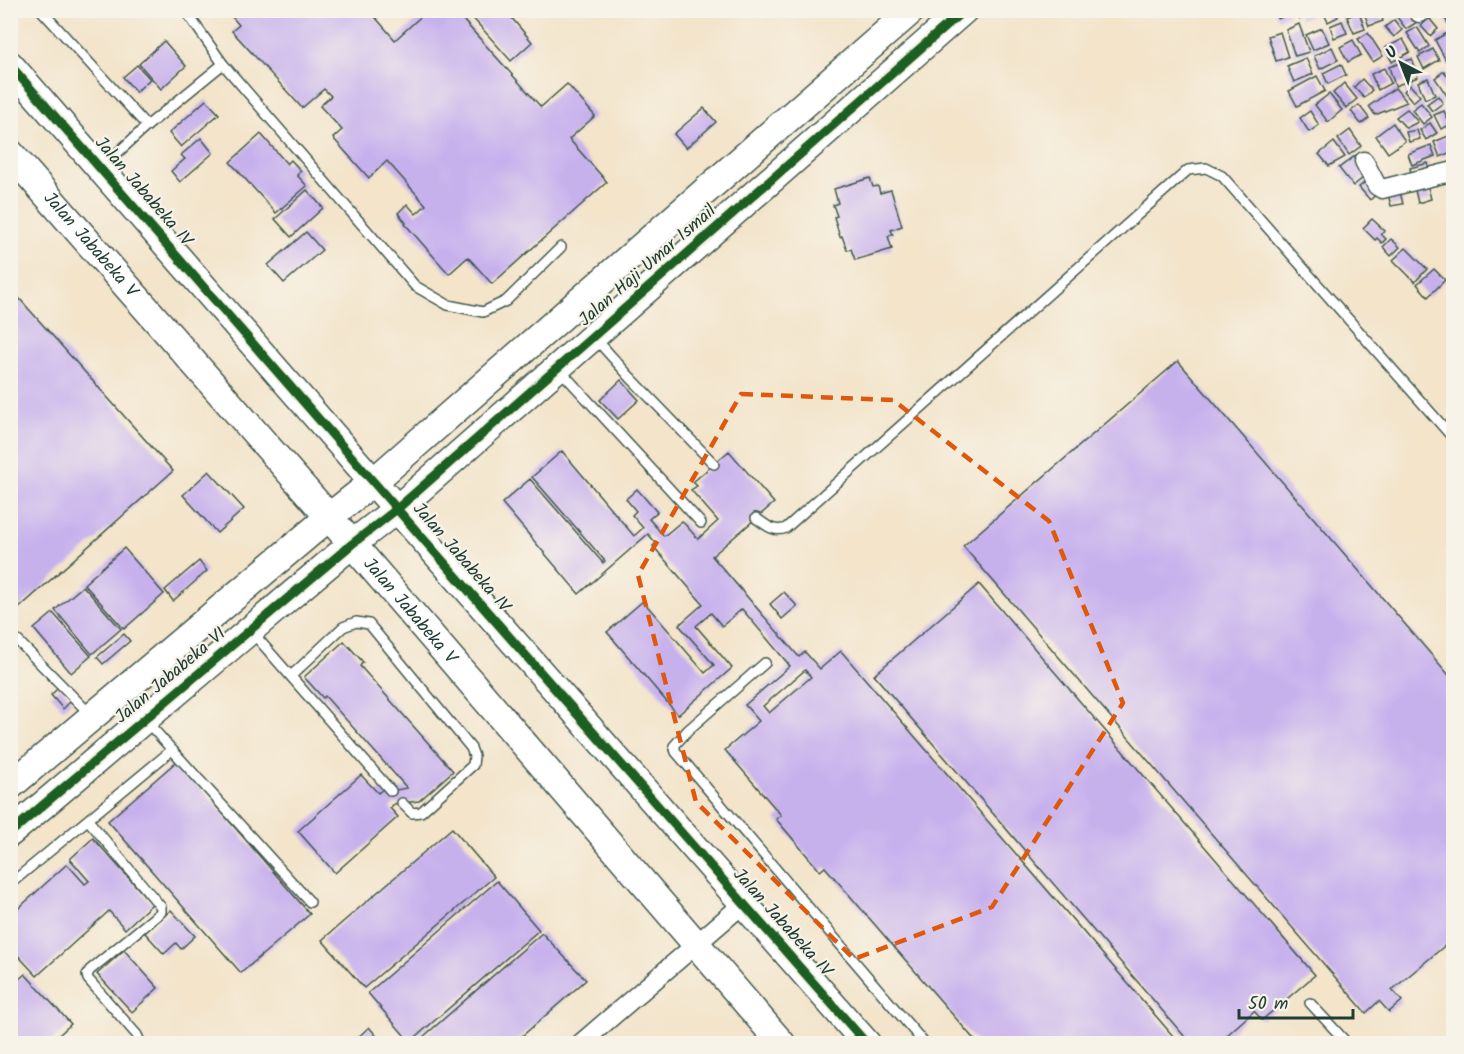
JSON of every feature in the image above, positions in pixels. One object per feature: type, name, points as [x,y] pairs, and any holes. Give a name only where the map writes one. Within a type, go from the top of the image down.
[{"type":"street","name":"Jalan Haji Umar Ismail","points":[[329,517],[373,482],[912,10]]},
{"type":"street","name":"Jalan Haji Umar Ismail","points":[[352,544],[397,509],[964,10]]},
{"type":"street","name":"Jalan Jababeka IV","points":[[10,65],[867,1044]]},
{"type":"street","name":"Jalan Jababeka V","points":[[10,153],[329,517],[782,1044]]},
{"type":"street","points":[[1364,162],[1377,186],[1382,189],[1454,171]]},
{"type":"street","name":"Jalan Jababeka VI","points":[[10,786],[329,517]]},
{"type":"street","name":"Jalan Jababeka VI","points":[[10,833],[352,544]]},
{"type":"street","points":[[580,1044],[743,904]]},
{"type":"lane","points":[[41,10],[147,126]]},
{"type":"lane","points":[[185,10],[223,64],[415,286],[448,305],[483,312],[506,300],[561,247]]},
{"type":"lane","points":[[100,168],[223,64]]},
{"type":"lane","points":[[756,518],[773,530],[786,528],[1188,170],[1206,168],[1222,176],[1454,439]]},
{"type":"lane","points":[[594,336],[714,464]]},
{"type":"lane","points":[[558,368],[701,523]]},
{"type":"lane","points":[[291,676],[343,627],[356,622],[369,624],[471,748],[474,756],[473,765],[421,812],[412,813],[402,803]]},
{"type":"lane","points":[[251,630],[391,791]]},
{"type":"lane","points":[[10,637],[18,641],[92,716]]},
{"type":"lane","points":[[765,663],[688,730],[674,746],[676,753],[925,1044]]},
{"type":"lane","points":[[145,720],[310,902]]},
{"type":"lane","points":[[10,884],[172,750]]},
{"type":"lane","points":[[88,820],[161,907],[161,912],[146,927],[90,970],[87,975],[137,1035],[141,1044]]},
{"type":"lane","points":[[1310,1003],[1348,1044]]},
{"type":"lane","points":[[1450,1044],[1454,1040]]},
{"type":"highlighted area","points":[[741,394],[893,400],[1049,521],[1123,703],[992,907],[854,959],[696,802],[638,575]]},
{"type":"building","points":[[226,10],[369,10],[395,40],[428,10],[505,10],[532,42],[511,61],[471,16],[464,21],[541,107],[567,84],[595,116],[569,139],[607,182],[492,284],[468,257],[449,274],[398,213],[407,204],[416,214],[426,205],[387,161],[369,178],[333,138],[342,130],[320,106],[331,96],[324,89],[302,108],[232,31],[239,25]]},
{"type":"building","points":[[1274,10],[1288,10],[1289,14],[1278,19]]},
{"type":"building","points":[[1297,10],[1311,10],[1313,15],[1300,19]]},
{"type":"building","points":[[1322,10],[1335,10],[1338,17],[1328,22]]},
{"type":"building","points":[[1363,10],[1380,10],[1383,21],[1369,26]]},
{"type":"building","points":[[1406,10],[1422,19],[1406,29],[1397,17]]},
{"type":"building","points":[[1454,10],[1454,33],[1441,12]]},
{"type":"building","points":[[1359,12],[1365,29],[1354,33],[1347,17]]},
{"type":"building","points":[[1429,18],[1438,29],[1430,36],[1421,26]]},
{"type":"building","points":[[1394,20],[1402,30],[1394,37],[1385,27]]},
{"type":"building","points":[[1342,21],[1347,33],[1334,38],[1330,26]]},
{"type":"building","points":[[1299,24],[1309,52],[1295,56],[1286,30]]},
{"type":"building","points":[[1417,27],[1429,46],[1420,53],[1407,33]]},
{"type":"building","points":[[1322,28],[1329,43],[1313,50],[1306,35]]},
{"type":"building","points":[[1280,32],[1288,57],[1276,61],[1268,36]]},
{"type":"building","points":[[1368,33],[1383,56],[1373,62],[1358,39]]},
{"type":"building","points":[[1447,33],[1454,46],[1454,64],[1449,66],[1435,40]]},
{"type":"building","points":[[1403,39],[1410,52],[1392,62],[1385,48]]},
{"type":"building","points":[[1353,40],[1361,55],[1348,62],[1340,47]]},
{"type":"building","points":[[164,41],[186,66],[161,89],[139,64]]},
{"type":"building","points":[[1332,47],[1338,60],[1320,69],[1314,56]]},
{"type":"building","points":[[1433,49],[1439,60],[1424,69],[1418,57]]},
{"type":"building","points":[[1306,58],[1313,74],[1294,82],[1287,66]]},
{"type":"building","points":[[1412,59],[1418,77],[1395,86],[1389,67]]},
{"type":"building","points":[[1341,64],[1346,75],[1328,84],[1323,73]]},
{"type":"building","points":[[137,65],[150,79],[136,92],[123,77]]},
{"type":"building","points":[[1384,68],[1391,83],[1378,90],[1371,74]]},
{"type":"building","points":[[1444,71],[1454,85],[1454,91],[1447,96],[1435,78]]},
{"type":"building","points":[[1317,76],[1325,91],[1297,106],[1289,91]]},
{"type":"building","points":[[1428,78],[1435,95],[1425,99],[1418,82]]},
{"type":"building","points":[[1362,79],[1372,90],[1364,98],[1354,87]]},
{"type":"building","points":[[1344,83],[1357,99],[1346,108],[1333,93]]},
{"type":"building","points":[[1410,85],[1420,96],[1413,102],[1404,91]]},
{"type":"building","points":[[1395,88],[1407,102],[1375,115],[1369,106]]},
{"type":"building","points":[[1329,94],[1342,110],[1328,122],[1315,105]]},
{"type":"building","points":[[1438,96],[1443,103],[1432,111],[1427,104]]},
{"type":"building","points":[[206,100],[219,114],[181,147],[169,133]]},
{"type":"building","points":[[1421,103],[1432,117],[1423,124],[1412,110]]},
{"type":"building","points":[[1359,105],[1369,118],[1361,124],[1351,111]]},
{"type":"building","points":[[704,108],[716,122],[686,148],[674,134]]},
{"type":"building","points":[[1407,109],[1418,122],[1406,128],[1396,117]]},
{"type":"building","points":[[1310,111],[1319,125],[1309,132],[1300,118]]},
{"type":"building","points":[[1444,111],[1450,125],[1441,129],[1434,115]]},
{"type":"building","points":[[1393,123],[1405,141],[1388,153],[1376,136]]},
{"type":"building","points":[[1430,123],[1437,133],[1426,140],[1420,130]]},
{"type":"building","points":[[1350,130],[1361,146],[1349,155],[1338,139]]},
{"type":"building","points":[[1417,130],[1420,139],[1409,142],[1406,132]]},
{"type":"building","points":[[261,134],[287,164],[291,160],[301,171],[297,175],[307,186],[276,213],[230,162]]},
{"type":"building","points":[[1453,134],[1454,151],[1440,157],[1434,142]]},
{"type":"building","points":[[201,138],[213,153],[180,182],[171,171],[185,159],[181,155]]},
{"type":"building","points":[[1334,142],[1345,157],[1329,166],[1319,154]]},
{"type":"building","points":[[1431,145],[1435,156],[1412,165],[1408,154]]},
{"type":"building","points":[[1356,155],[1369,173],[1353,186],[1339,168]]},
{"type":"building","points":[[1428,163],[1429,168],[1411,173],[1410,168]]},
{"type":"building","points":[[870,178],[873,187],[878,186],[880,193],[891,190],[902,226],[891,230],[893,235],[888,236],[892,249],[855,260],[851,249],[847,250],[842,236],[840,237],[834,217],[837,216],[833,205],[838,203],[834,189]]},
{"type":"building","points":[[1369,179],[1379,192],[1370,200],[1359,187]]},
{"type":"building","points":[[1427,183],[1431,199],[1418,203],[1414,186]]},
{"type":"building","points":[[1399,188],[1403,204],[1391,206],[1387,190]]},
{"type":"building","points":[[307,190],[323,208],[291,237],[275,219]]},
{"type":"building","points":[[1372,219],[1385,231],[1381,234],[1386,239],[1382,243],[1377,238],[1375,240],[1363,228]]},
{"type":"building","points":[[306,232],[322,250],[284,283],[268,265]]},
{"type":"building","points":[[1391,239],[1400,247],[1391,256],[1383,247]]},
{"type":"building","points":[[1406,248],[1427,269],[1415,282],[1393,260]]},
{"type":"building","points":[[1434,269],[1445,280],[1428,297],[1417,284]]},
{"type":"building","points":[[10,288],[173,471],[10,616]]},
{"type":"building","points":[[1178,361],[1454,681],[1454,938],[1392,990],[1402,1001],[1389,1012],[1379,1001],[1366,1013],[963,546]]},
{"type":"building","points":[[621,380],[639,400],[618,419],[600,400]]},
{"type":"building","points":[[562,451],[634,536],[643,528],[632,515],[636,511],[626,499],[637,489],[657,512],[649,519],[664,536],[682,521],[698,539],[718,521],[691,490],[697,486],[693,482],[729,451],[774,503],[712,556],[799,657],[805,652],[820,669],[841,651],[1180,1044],[978,1044],[825,867],[820,871],[776,819],[781,815],[725,750],[759,721],[745,705],[790,666],[742,609],[722,626],[711,613],[696,626],[732,668],[678,715],[607,632],[643,601],[705,673],[714,665],[679,625],[703,604],[653,546],[656,543],[648,534],[579,594],[502,503],[530,479],[603,563],[605,561],[532,477]],"holes":[[[805,670],[811,677],[769,713],[763,706]]]},
{"type":"building","points":[[209,471],[244,509],[217,533],[183,495]]},
{"type":"building","points":[[124,548],[164,594],[124,629],[84,584]]},
{"type":"building","points":[[199,561],[207,571],[173,601],[165,590]]},
{"type":"building","points":[[979,584],[1315,975],[1262,1020],[1254,1011],[1217,1044],[1191,1044],[874,675]]},
{"type":"building","points":[[83,586],[121,629],[92,654],[55,610]]},
{"type":"building","points":[[784,592],[797,606],[782,619],[770,604]]},
{"type":"building","points":[[53,613],[91,656],[71,673],[34,629]]},
{"type":"building","points":[[124,634],[130,641],[103,664],[97,657]]},
{"type":"building","points":[[344,641],[363,662],[360,666],[453,771],[419,801],[394,804],[390,808],[398,817],[335,873],[298,831],[361,775],[378,793],[383,789],[385,792],[407,788],[325,696],[323,698],[304,677]]},
{"type":"building","points":[[60,686],[72,700],[63,709],[51,695]]},
{"type":"building","points":[[177,761],[310,914],[241,973],[108,821]]},
{"type":"building","points":[[452,828],[494,877],[364,988],[322,940]]},
{"type":"building","points":[[93,838],[152,904],[125,929],[109,911],[37,976],[10,947],[10,916],[67,864],[85,884],[89,881],[70,859]]},
{"type":"building","points":[[497,881],[539,930],[410,1042],[368,993]]},
{"type":"building","points":[[171,910],[195,936],[181,949],[176,943],[164,954],[145,933]]},
{"type":"building","points":[[542,933],[586,980],[513,1044],[415,1044]]},
{"type":"building","points":[[124,950],[158,988],[132,1012],[97,974]]},
{"type":"building","points":[[25,974],[71,1024],[49,1044],[17,1044],[10,1036],[10,987]]},
{"type":"building","points":[[369,1027],[383,1044],[351,1044]]},
{"type":"cycle path","points":[[10,833],[352,544],[397,509],[964,10]]},
{"type":"cycle path","points":[[10,65],[867,1044]]}]
